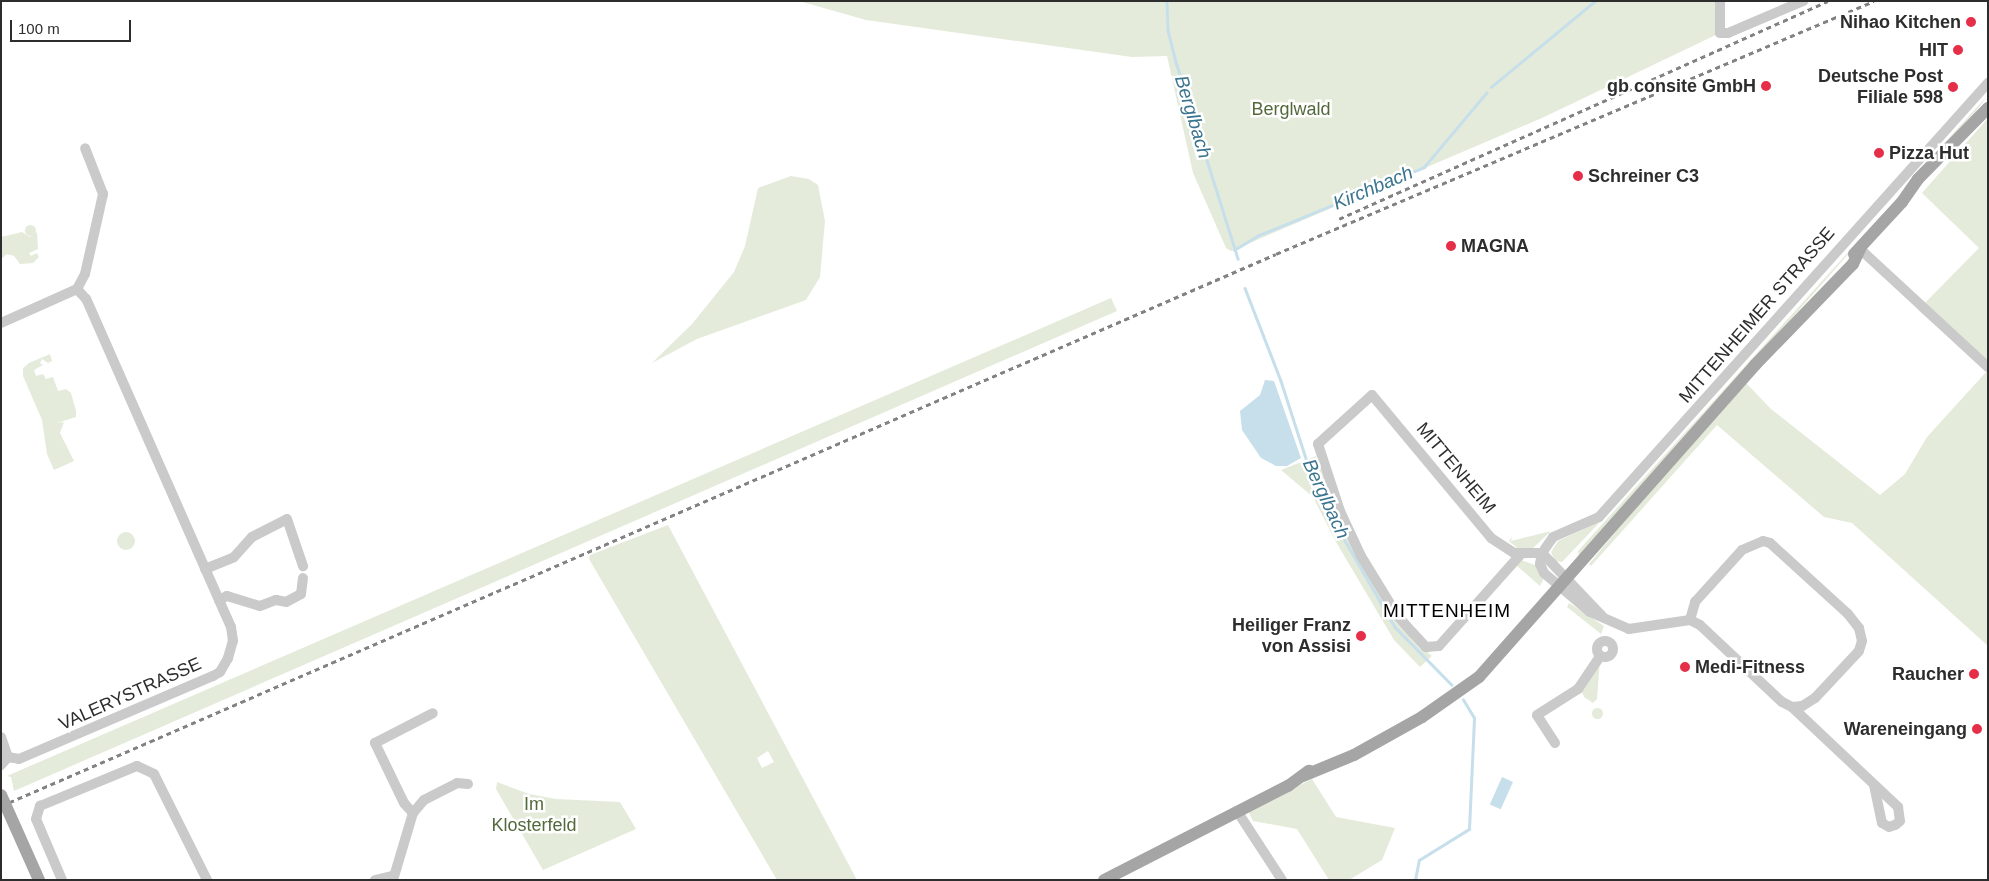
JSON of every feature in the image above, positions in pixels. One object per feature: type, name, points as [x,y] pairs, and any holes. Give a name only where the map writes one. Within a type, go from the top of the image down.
[{"type":"main road","name":"MITTENHEIMER STRASSE","points":[[1564,584],[1802,314],[1853,264],[1860,250],[1902,202],[1924,184],[1944,156],[1988,108]]},
{"type":"main road","points":[[1104,880],[1238,811],[1365,742],[1391,733],[1441,707],[1479,677],[1564,584]]},
{"type":"main road","points":[[1,795],[39,880]]},
{"type":"street","points":[[1720,1],[1720,33],[1728,34],[1802,1]]},
{"type":"street","name":"MITTENHEIMER STRASSE","points":[[1542,553],[1553,537],[1599,517],[1988,83]]},
{"type":"street","points":[[1,323],[77,289],[85,274],[103,194],[85,148]]},
{"type":"street","points":[[1860,250],[1988,367]]},
{"type":"street","name":"VALERYSTRASSE","points":[[5,761],[19,759],[220,672],[233,642],[231,627],[205,568],[86,299],[77,289]]},
{"type":"street","points":[[1352,400],[1372,395]]},
{"type":"street","points":[[1372,395],[1318,444],[1340,511],[1361,556],[1412,632],[1426,647],[1439,646],[1521,554],[1542,553],[1564,584],[1608,622],[1629,629],[1690,620],[1700,625],[1782,702],[1792,707],[1874,786]]},
{"type":"street","name":"MITTENHEIM","points":[[1372,395],[1491,538],[1521,554]]},
{"type":"street","points":[[205,568],[234,557],[252,537],[286,519],[304,566]]},
{"type":"street","points":[[1690,620],[1695,602],[1742,550],[1756,542],[1770,543],[1848,614],[1861,636],[1859,651],[1815,698],[1802,706],[1792,707]]},
{"type":"street","points":[[219,600],[227,596],[260,606],[276,600],[286,602],[301,594],[303,578]]},
{"type":"street","points":[[1555,743],[1537,715],[1578,689],[1600,656],[1607,656],[1612,651],[1610,644],[1604,641],[1608,622]]},
{"type":"street","points":[[413,814],[404,803],[374,743],[433,713]]},
{"type":"street","points":[[1,737],[5,761]]},
{"type":"street","points":[[62,880],[36,819],[40,806],[131,767],[144,767],[154,774],[207,880]]},
{"type":"street","points":[[375,880],[392,878],[413,814],[424,800],[457,783],[468,784]]},
{"type":"street","points":[[1238,811],[1282,880]]},
{"type":"green space","name":"Berglwald","points":[[799,1],[1720,1],[1720,33],[1542,118],[1231,251],[1226,248],[1193,173],[1167,56],[1132,57],[866,20]]},
{"type":"green space","points":[[1988,95],[1976,111],[1918,172]]},
{"type":"green space","points":[[1988,118],[1988,646],[1852,523],[1824,517],[1717,425],[1591,566],[1589,564],[1664,474],[1746,383],[1771,409],[1880,495],[1905,474],[1927,437],[1987,371],[1918,310],[1979,248],[1922,193]]},
{"type":"green space","points":[[791,176],[809,179],[818,185],[825,221],[820,277],[806,300],[697,339],[652,363],[692,324],[734,272],[745,246],[758,188]]},
{"type":"green space","points":[[1908,186],[1779,333],[1579,556],[1578,551]]},
{"type":"green space","points":[[30,224],[36,230],[30,236],[24,230]]},
{"type":"green space","points":[[22,232],[30,237],[37,232],[38,249],[29,253],[31,256],[37,253],[39,257],[33,263],[20,264],[14,256],[7,254],[1,259],[1,237]]},
{"type":"green space","points":[[1111,298],[1117,311],[14,791],[11,777],[7,776]]},
{"type":"green space","points":[[50,354],[52,361],[48,363],[42,359],[40,363],[43,365],[34,370],[36,376],[43,374],[46,379],[53,377],[58,391],[66,389],[71,393],[76,411],[76,417],[57,423],[64,422],[60,433],[74,461],[54,470],[47,454],[42,420],[23,376],[23,368],[29,363]]},
{"type":"green space","points":[[1316,456],[1331,496],[1412,639],[1432,656],[1420,667],[1394,640],[1336,542],[1313,497],[1281,470]]},
{"type":"green space","points":[[1600,522],[1562,562],[1555,561],[1551,552],[1558,541]]},
{"type":"green space","points":[[668,525],[857,880],[777,880],[589,559],[590,555]],"holes":[[[768,751],[774,762],[762,768],[757,758]]]},
{"type":"green space","points":[[1551,531],[1531,550],[1517,548],[1509,541],[1512,536],[1511,541]]},
{"type":"green space","points":[[126,532],[132,535],[135,541],[132,547],[126,550],[120,547],[117,541],[120,535]]},
{"type":"green space","points":[[1521,560],[1535,565],[1544,578],[1540,586],[1517,566]]},
{"type":"green space","points":[[1569,603],[1604,626],[1601,634],[1567,607]]},
{"type":"green space","points":[[1600,660],[1597,699],[1593,703],[1584,697],[1582,692]]},
{"type":"green space","points":[[1595,708],[1599,708],[1602,713],[1601,717],[1595,718],[1592,715],[1592,711]]},
{"type":"green space","points":[[1312,779],[1336,817],[1395,828],[1382,860],[1349,880],[1329,880],[1297,829],[1253,821],[1248,811]]},
{"type":"green space","name":"Im Klosterfeld","points":[[497,782],[529,794],[556,799],[620,802],[636,829],[543,870],[496,789]]},
{"type":"water","points":[[1265,380],[1274,381],[1301,458],[1287,466],[1276,466],[1261,458],[1242,430],[1240,411],[1260,395]]},
{"type":"water","points":[[1502,777],[1513,782],[1501,809],[1490,804]]},
{"type":"waterway","name":"Berglbach","points":[[1167,1],[1168,30],[1177,65],[1238,259]]},
{"type":"waterway","name":"Kirchbach","points":[[1491,87],[1595,1]]},
{"type":"waterway","name":"Kirchbach","points":[[1234,250],[1257,236],[1424,167],[1486,93]]},
{"type":"waterway","name":"Berglbach","points":[[1245,288],[1281,381],[1312,477],[1328,511],[1395,627],[1452,685]]},
{"type":"waterway","name":"Berglbach","points":[[1415,880],[1419,860],[1469,829],[1474,718],[1463,700]]},
{"type":"railway","points":[[1339,219],[1828,1]]},
{"type":"railway","points":[[1,806],[1276,254],[1874,1]]},
{"type":"place","name":"Nihao Kitchen","points":[[1971,22]]},
{"type":"place","name":"HIT","points":[[1958,50]]},
{"type":"place","name":"gb consite GmbH","points":[[1766,86]]},
{"type":"place","name":"Deutsche Post Filiale 598","points":[[1953,87]]},
{"type":"place","name":"Pizza Hut","points":[[1879,153]]},
{"type":"place","name":"Schreiner C3","points":[[1578,176]]},
{"type":"place","name":"MAGNA","points":[[1451,246]]},
{"type":"place","name":"Heiliger Franz von Assisi","points":[[1361,636]]},
{"type":"place","name":"Medi-Fitness","points":[[1685,667]]},
{"type":"place","name":"Raucher","points":[[1974,674]]},
{"type":"place","name":"Wareneingang","points":[[1977,729]]},
{"type":"district","name":"MITTENHEIM","points":[[1447,611]]}]
